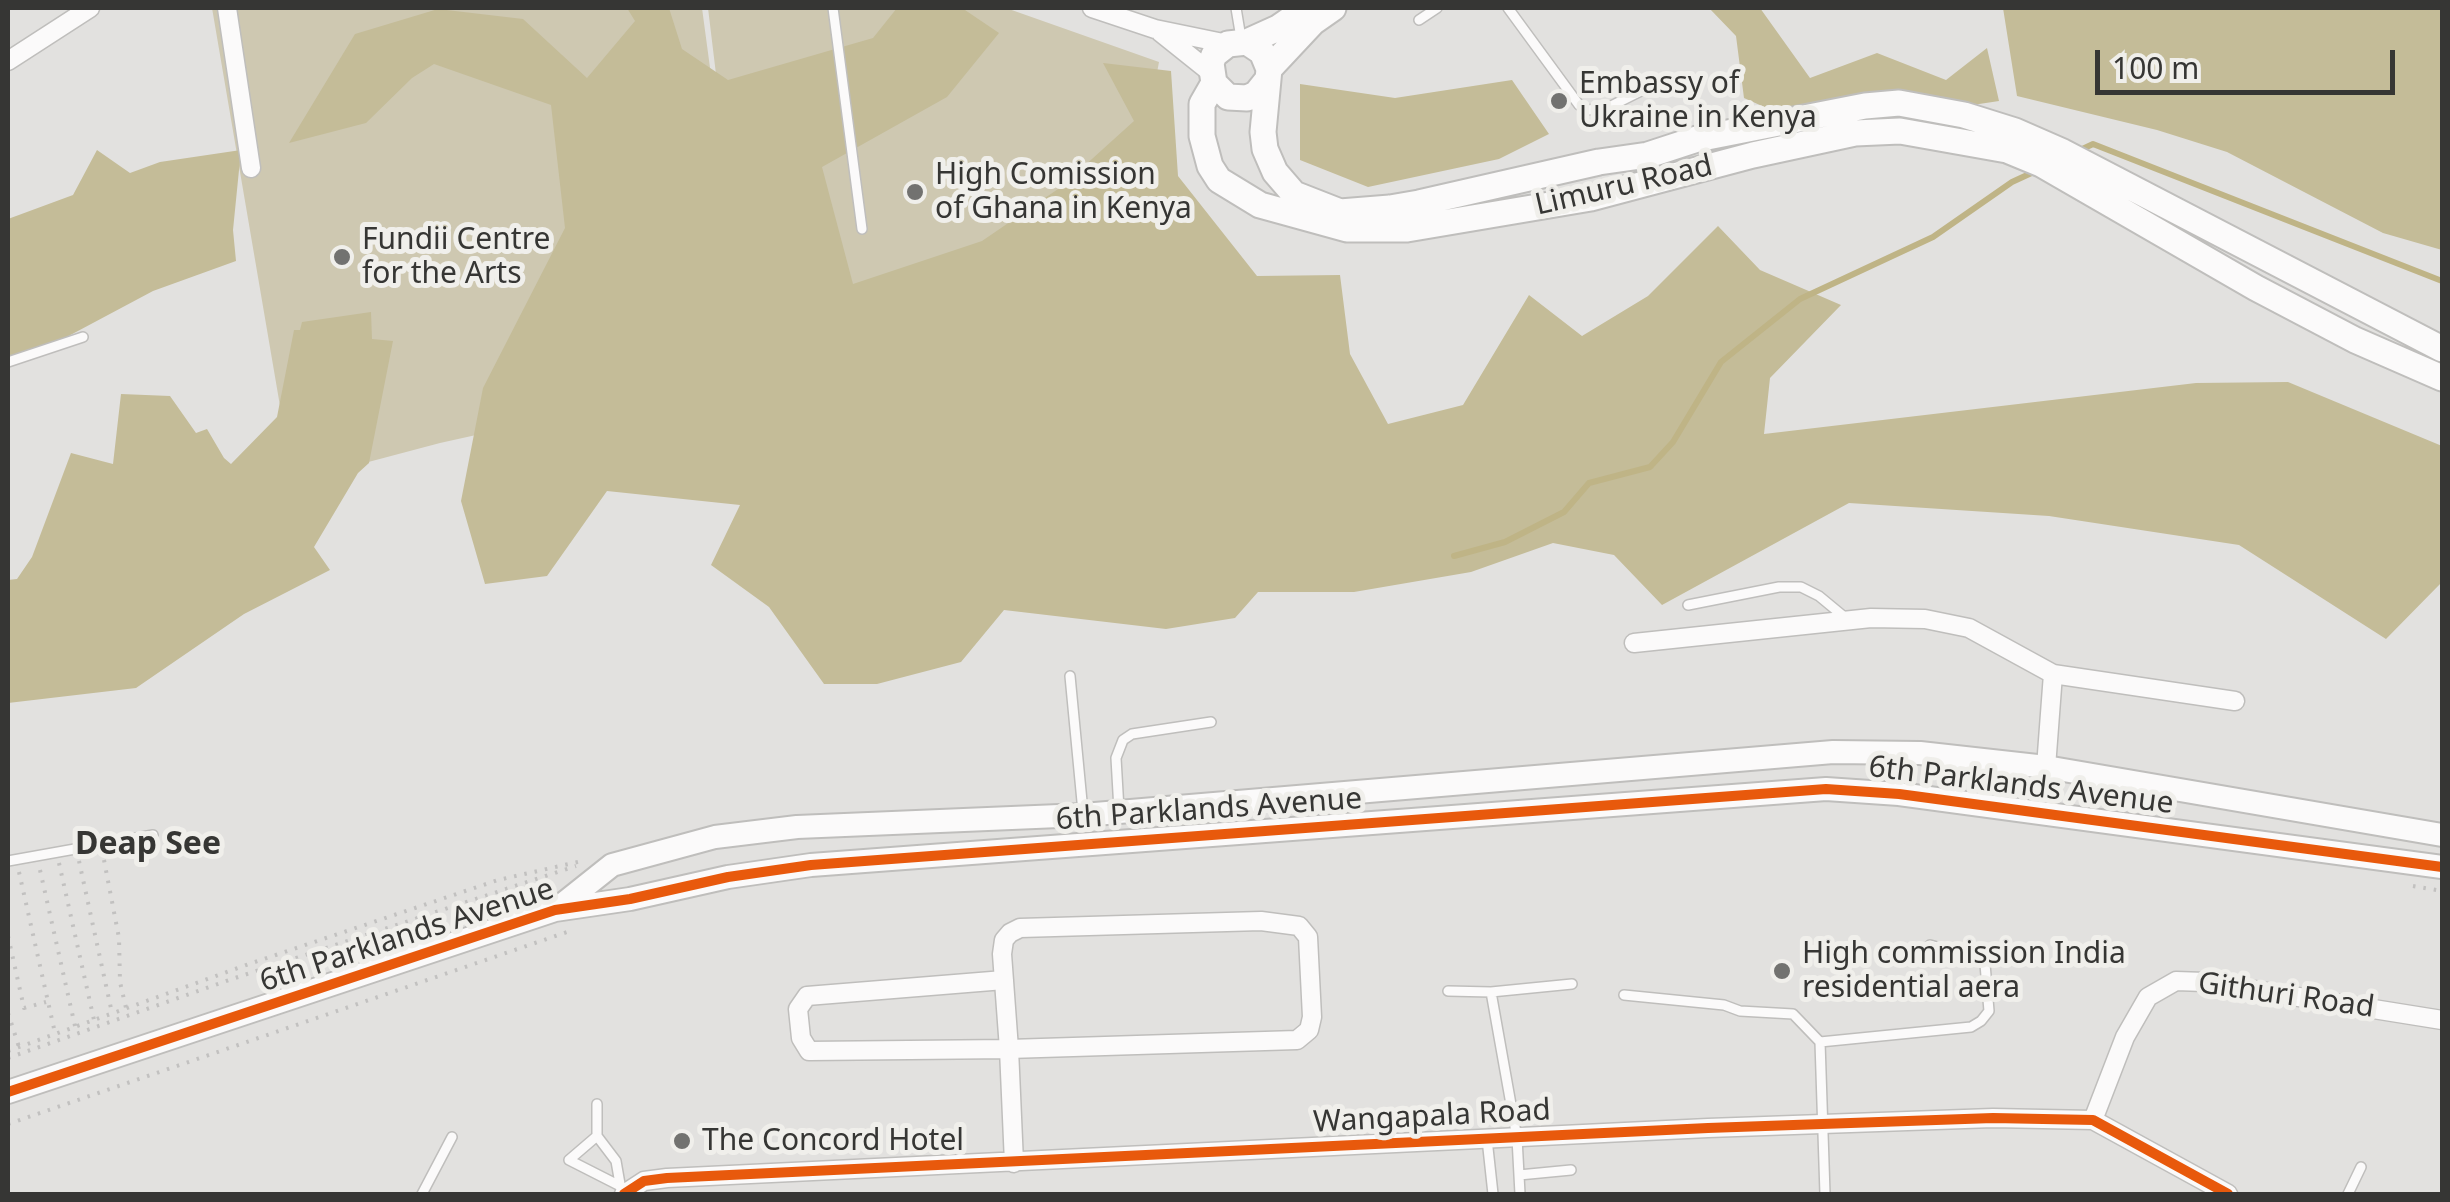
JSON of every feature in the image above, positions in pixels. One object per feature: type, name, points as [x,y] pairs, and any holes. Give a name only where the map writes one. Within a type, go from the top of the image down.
[{"type":"main road","points":[[1307,8],[1278,28],[1214,55],[1212,78],[1228,96],[1247,98],[1256,94],[1268,74],[1313,22],[1332,8]]},
{"type":"main road","points":[[1238,42],[1262,52],[1268,74],[1263,132],[1274,172],[1294,194],[1340,212],[1419,203],[1648,154],[1696,139],[1864,106],[1899,104],[1964,115],[2015,131],[2052,158],[2355,340],[2442,378]]},
{"type":"main road","name":"Limuru Road","points":[[1212,78],[1202,104],[1202,136],[1218,180],[1260,204],[1347,229],[1407,229],[1548,206],[1854,134],[1900,132],[2052,158]]},
{"type":"main road","points":[[2086,178],[2442,349]]},
{"type":"street","points":[[8,60],[90,8]]},
{"type":"street","points":[[228,8],[251,168]]},
{"type":"street","points":[[1092,8],[1155,28],[1238,42]]},
{"type":"street","points":[[1155,28],[1212,78]]},
{"type":"street","points":[[1634,643],[1849,620],[1926,619],[1969,628],[2053,674],[2235,700]]},
{"type":"street","points":[[2046,767],[2053,674]]},
{"type":"street","name":"6th Parklands Avenue","points":[[555,910],[612,865],[715,838],[797,827],[1084,815],[1772,754],[1920,753],[2046,767],[2442,834]]},
{"type":"street","name":"6th Parklands Avenue","points":[[8,1092],[555,910],[811,865],[1826,789],[1899,794],[2442,868]]},
{"type":"street","points":[[1004,980],[807,996],[798,1009],[801,1038],[809,1052],[1009,1049],[1297,1040],[1310,1030],[1312,1017],[1308,936],[1298,926],[1261,921],[1020,928],[1004,940],[1004,980],[1009,1049],[1014,1163]]},
{"type":"street","name":"Githuri Road","points":[[2093,1120],[2125,1037],[2148,997],[2176,981],[2204,982],[2442,1020]]},
{"type":"street","name":"Wangapala Road","points":[[624,1189],[644,1180],[668,1178],[1992,1118],[2093,1120],[2228,1194]]},
{"type":"lane","points":[[833,8],[862,230]]},
{"type":"lane","points":[[1236,8],[1238,42]]},
{"type":"lane","points":[[1420,20],[1437,8]]},
{"type":"lane","points":[[1508,8],[1586,110],[1608,108],[1655,84]]},
{"type":"lane","points":[[8,362],[83,336]]},
{"type":"lane","points":[[1688,605],[1779,587],[1801,587],[1849,620]]},
{"type":"lane","points":[[1070,676],[1084,815]]},
{"type":"lane","points":[[1119,812],[1116,758],[1123,740],[1132,734],[1211,722]]},
{"type":"lane","points":[[11,860],[153,836]]},
{"type":"lane","points":[[1820,1042],[1971,1027],[1981,1021],[1989,1010],[1985,964],[1980,959],[1930,945]]},
{"type":"lane","points":[[1448,991],[1492,992],[1572,984]]},
{"type":"lane","points":[[1492,992],[1516,1138],[1520,1194]]},
{"type":"lane","points":[[1624,995],[1793,1014],[1820,1042],[1825,1194]]},
{"type":"lane","points":[[597,1104],[597,1136],[616,1161],[624,1189]]},
{"type":"lane","points":[[597,1136],[569,1160],[624,1189]]},
{"type":"lane","points":[[422,1194],[452,1137]]},
{"type":"lane","points":[[1486,1139],[1492,1194]]},
{"type":"lane","points":[[2348,1194],[2361,1167]]},
{"type":"lane","points":[[1519,1175],[1571,1170]]},
{"type":"path","points":[[102,844],[120,938],[120,982],[126,1008]]},
{"type":"path","points":[[76,848],[112,1013]]},
{"type":"path","points":[[57,852],[94,1020]]},
{"type":"path","points":[[36,856],[75,1026]]},
{"type":"path","points":[[8,1058],[228,980],[599,858]]},
{"type":"path","points":[[11,860],[56,1034]]},
{"type":"path","points":[[8,1050],[498,880],[581,861]]},
{"type":"path","points":[[8,936],[24,1008],[46,1002]]},
{"type":"path","points":[[8,1124],[522,948]]},
{"type":"path","points":[[8,1014],[18,1046]]},
{"type":"shaded area","points":[[212,8],[702,8],[751,374],[440,443],[293,482]]},
{"type":"shaded area","points":[[627,8],[669,8],[682,49],[728,80],[873,38],[897,8],[962,8],[999,33],[947,97],[822,167],[853,284],[982,241],[1061,187],[1134,121],[1103,63],[1171,71],[1178,176],[1257,276],[1340,275],[1350,354],[1388,424],[1463,405],[1529,295],[1582,336],[1648,296],[1718,226],[1760,270],[1841,305],[1770,378],[1764,434],[2196,383],[2288,382],[2442,446],[2442,582],[2386,639],[2239,545],[2049,516],[1849,503],[1662,605],[1614,555],[1553,543],[1471,572],[1354,592],[1258,592],[1235,618],[1166,629],[1004,610],[961,662],[877,684],[824,684],[769,607],[711,565],[740,505],[607,491],[547,576],[485,584],[461,501],[483,388],[565,228],[551,105],[434,64],[412,78],[366,123],[289,143],[355,34],[438,9],[523,19],[587,78],[635,21]]},
{"type":"shaded area","points":[[708,8],[1006,8],[1159,62],[1107,338],[752,372]]},
{"type":"shaded area","points":[[1709,8],[1760,8],[1810,78],[1877,53],[1946,80],[1987,48],[1999,101],[1814,129],[1744,98],[1736,36]]},
{"type":"shaded area","points":[[2003,8],[2442,8],[2442,250],[2383,233],[2227,152],[2157,130],[2017,96]]},
{"type":"shaded area","points":[[1512,80],[1549,134],[1499,159],[1368,187],[1300,160],[1300,84],[1395,98]]},
{"type":"shaded area","points":[[97,150],[130,173],[160,162],[241,150],[233,230],[236,261],[153,291],[31,356],[8,363],[8,219],[73,195]]},
{"type":"shaded area","points":[[371,312],[372,339],[393,341],[369,463],[358,473],[314,547],[330,570],[244,614],[136,688],[8,703],[8,580],[17,579],[32,557],[71,453],[113,464],[121,394],[170,396],[196,433],[207,429],[231,464],[277,417],[294,330],[300,330],[302,322]]},
{"type":"waterway","points":[[2076,152],[2093,144],[2442,281]]},
{"type":"waterway","points":[[1454,556],[1505,542],[1564,512],[1589,483],[1650,467],[1673,442],[1721,362],[1800,299],[1933,237],[2012,182],[2038,170]]},
{"type":"cycle path","points":[[8,1092],[555,910],[811,865],[1826,789],[1899,794],[2442,867]]},
{"type":"cycle path","points":[[624,1194],[644,1181],[667,1178],[1993,1118],[2093,1120],[2228,1194]]},
{"type":"place","name":"Embassy of Ukraine in Kenya","points":[[1559,101]]},
{"type":"place","name":"High Comission of Ghana in Kenya","points":[[915,192]]},
{"type":"place","name":"Fundii Centre for the Arts","points":[[342,257]]},
{"type":"place","name":"High commission India residential aera","points":[[1782,971]]},
{"type":"place","name":"The Concord Hotel","points":[[682,1141]]},
{"type":"district","name":"Deap See","points":[[148,845]]}]
